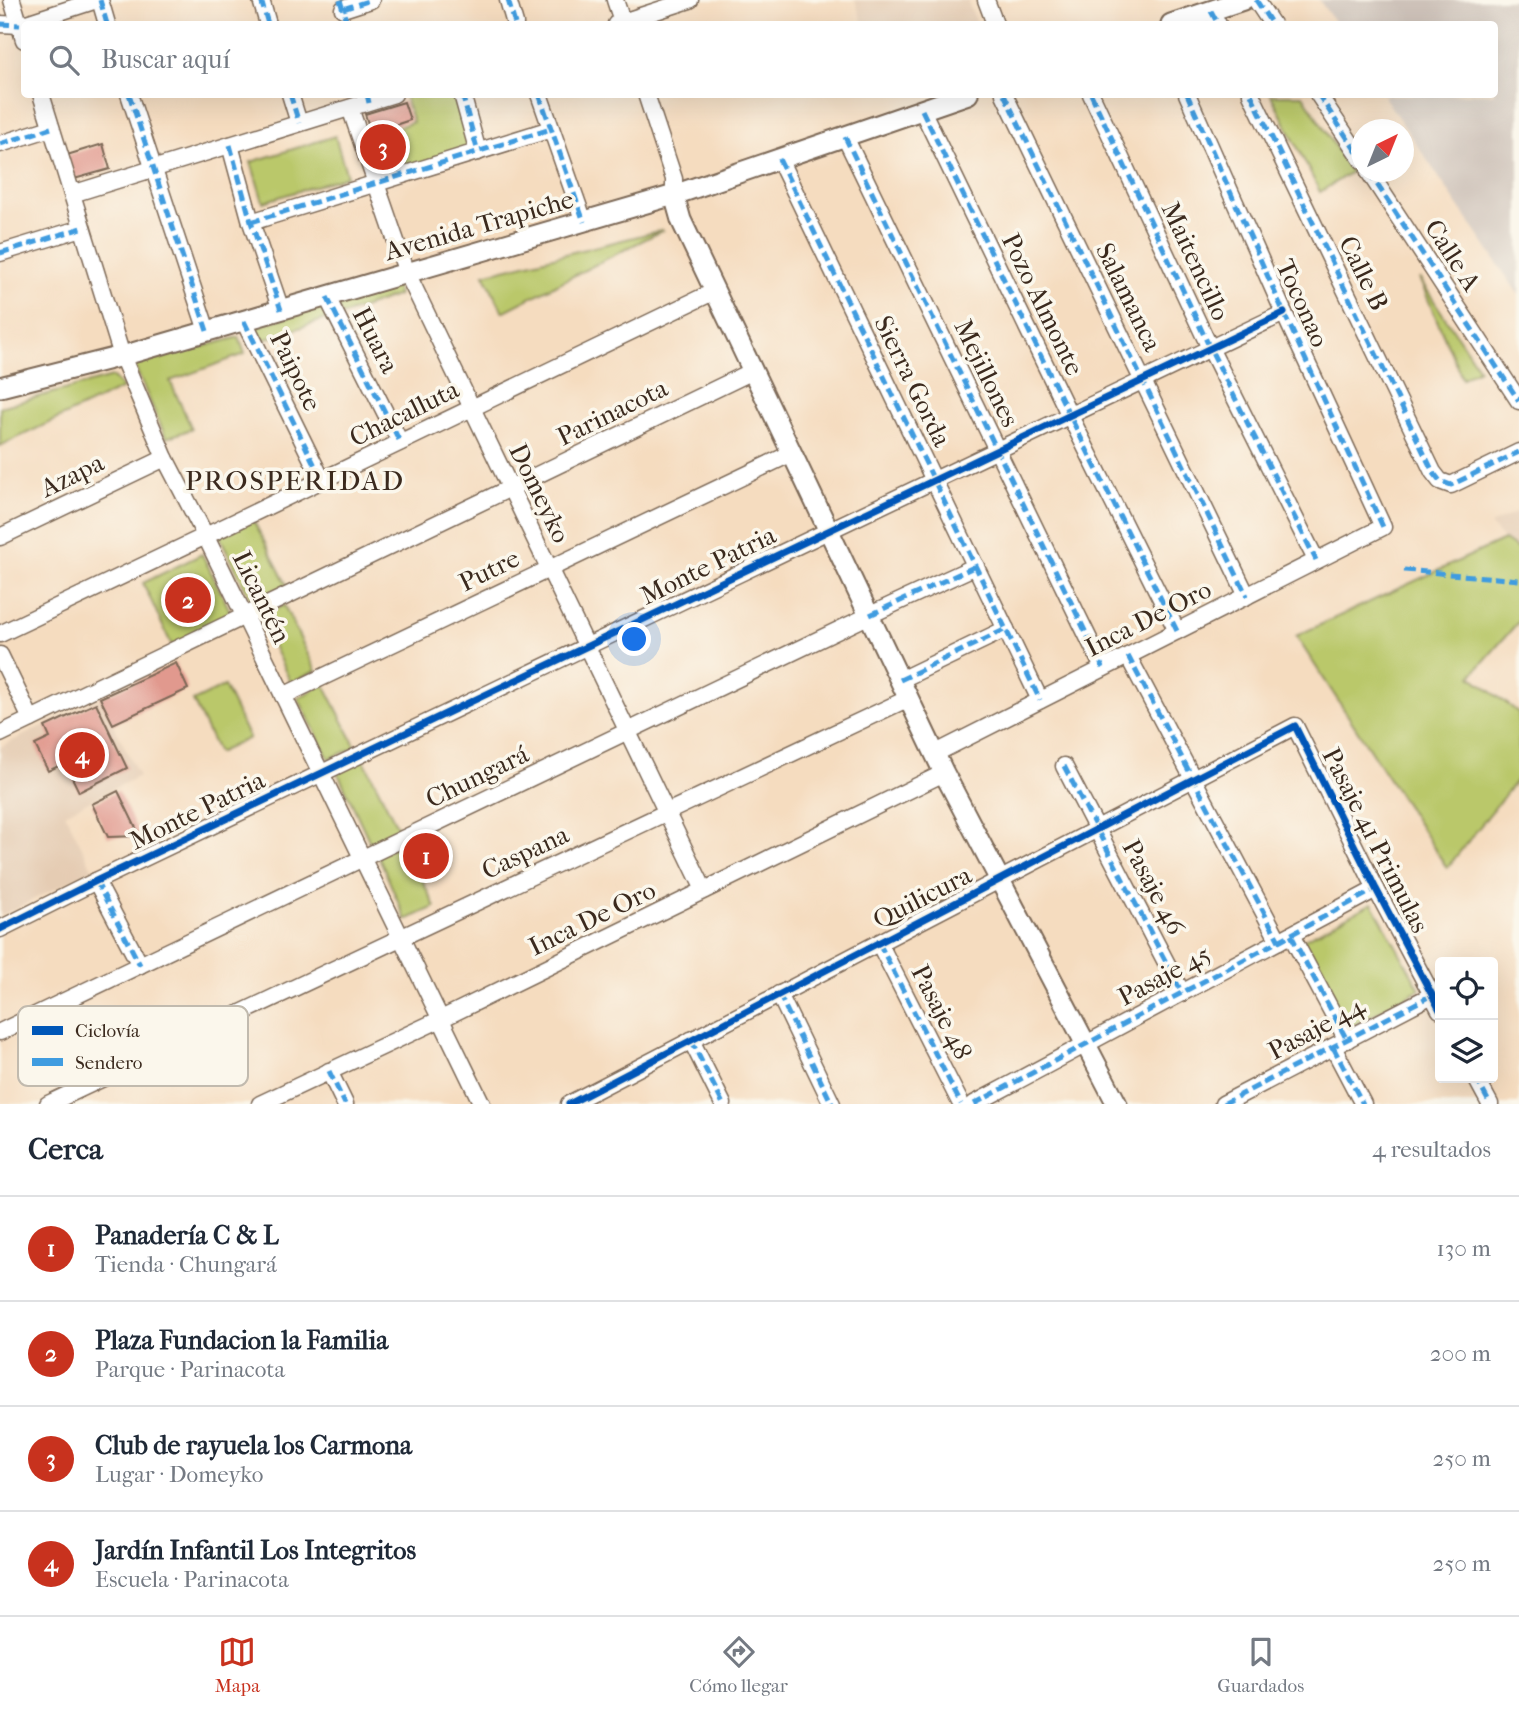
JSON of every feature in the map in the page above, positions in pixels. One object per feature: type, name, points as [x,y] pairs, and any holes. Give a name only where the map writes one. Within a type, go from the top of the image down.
[{"type":"street","points":[[12,0],[21,30]]},
{"type":"street","points":[[50,21],[99,0],[106,21]]},
{"type":"street","points":[[261,0],[267,21]]},
{"type":"street","points":[[343,11],[371,0]]},
{"type":"street","points":[[508,0],[515,21]]},
{"type":"street","points":[[615,0],[620,21]]},
{"type":"street","points":[[636,0],[642,17]]},
{"type":"street","points":[[630,21],[690,0]]},
{"type":"street","points":[[986,0],[994,21]]},
{"type":"street","points":[[1193,21],[1215,18],[1243,0]]},
{"type":"street","points":[[1256,0],[1270,21]]},
{"type":"street","points":[[0,24],[21,33]]},
{"type":"street","name":"Licantén","points":[[42,98],[122,356],[165,458],[482,1104]]},
{"type":"street","points":[[130,98],[207,331]]},
{"type":"street","points":[[291,98],[299,123]]},
{"type":"street","points":[[463,98],[478,152]]},
{"type":"street","points":[[540,98],[583,222]]},
{"type":"street","points":[[647,98],[674,179],[674,195],[681,220],[944,774],[1117,1104]]},
{"type":"street","name":"Avenida Trapiche","points":[[0,387],[122,356],[674,195],[956,98]]},
{"type":"street","name":"Salamanca","points":[[1006,98],[1247,596]]},
{"type":"street","name":"Maitencillo","points":[[1093,98],[1210,348],[1317,560]]},
{"type":"street","name":"Toconao","points":[[1189,98],[1283,313],[1383,527]]},
{"type":"street","name":"Calle B","points":[[1253,98],[1433,472],[1440,481],[1451,485],[1519,452]]},
{"type":"street","points":[[1321,98],[1351,143]]},
{"type":"street","points":[[72,194],[350,108],[368,99]]},
{"type":"street","name":"Domeyko","points":[[350,108],[407,273],[705,890]]},
{"type":"street","name":"Pozo Almonte","points":[[922,110],[1177,631]]},
{"type":"street","points":[[0,144],[51,128]]},
{"type":"street","points":[[251,222],[551,129]]},
{"type":"street","name":"Mejillones","points":[[845,136],[1103,668]]},
{"type":"street","points":[[230,145],[251,222],[281,310]]},
{"type":"street","name":"Sierra Gorda","points":[[779,159],[1040,700]]},
{"type":"street","name":"Calle A","points":[[1376,182],[1519,401]]},
{"type":"street","points":[[0,253],[82,228]]},
{"type":"street","name":"Chacalluta","points":[[0,634],[715,291]]},
{"type":"street","name":"Huara","points":[[327,296],[400,442]]},
{"type":"street","name":"Monte Patria","points":[[0,929],[1283,313]]},
{"type":"street","name":"Paipote","points":[[244,321],[322,480]]},
{"type":"street","name":"Parinacota","points":[[0,734],[753,371]]},
{"type":"street","name":"Putre","points":[[283,696],[792,453]]},
{"type":"street","name":"Azapa","points":[[0,537],[165,458]]},
{"type":"street","name":"Inca De Oro","points":[[936,753],[1383,527]]},
{"type":"street","name":"Chungará","points":[[54,1006],[976,566]]},
{"type":"street","name":"Caspana","points":[[248,1009],[667,812],[905,689],[1006,629]]},
{"type":"street","points":[[0,655],[31,719]]},
{"type":"street","points":[[1128,656],[1193,779],[1285,938],[1340,1043],[1363,1104]]},
{"type":"street","name":"Quilicura","points":[[569,1104],[1295,726]]},
{"type":"street","name":"Pasaje 41 Primulas","points":[[1295,726],[1435,1000]]},
{"type":"street","name":"Pasaje 46","points":[[1064,766],[1182,993]]},
{"type":"street","name":"Inca De Oro","points":[[260,1104],[944,774]]},
{"type":"street","points":[[96,881],[140,965]]},
{"type":"street","name":"Pasaje 45","points":[[974,1104],[1376,889]]},
{"type":"street","name":"Pasaje 48","points":[[879,943],[961,1104]]},
{"type":"street","points":[[779,994],[832,1104]]},
{"type":"street","name":"Pasaje 44","points":[[1223,1104],[1242,1100],[1340,1043],[1435,1002]]},
{"type":"street","name":"Chungará","points":[[0,1032],[18,1023]]},
{"type":"street","points":[[691,1040],[723,1104]]},
{"type":"street","points":[[329,1071],[345,1104]]},
{"type":"street","points":[[1479,1083],[1490,1104]]},
{"type":"street","name":"Caspana","points":[[48,1104],[86,1086]]},
{"type":"shaded area","points":[[855,0],[967,0],[976,21],[862,21]]},
{"type":"shaded area","points":[[1319,0],[1519,0],[1519,295],[1414,141],[1414,119],[1399,119],[1385,98],[1498,98],[1498,21],[1334,21]]},
{"type":"shaded area","points":[[1519,511],[1519,550],[1504,540],[1490,525]]},
{"type":"shaded area","points":[[100,698],[139,776],[65,813],[93,870],[0,916],[0,747]]},
{"type":"green space","points":[[405,98],[461,98],[476,151],[377,183],[373,169],[398,161],[389,130],[413,122]]},
{"type":"green space","points":[[1273,98],[1305,98],[1351,172],[1320,192]]},
{"type":"green space","points":[[335,136],[347,176],[263,202],[251,162]]},
{"type":"green space","points":[[663,230],[503,312],[484,274]]},
{"type":"green space","points":[[1419,278],[1479,369],[1462,378]]},
{"type":"green space","points":[[395,283],[398,295],[341,316],[336,302]]},
{"type":"green space","points":[[323,306],[329,318],[260,341],[253,327]]},
{"type":"green space","points":[[239,337],[245,354],[170,381],[192,429],[166,438],[134,365]]},
{"type":"green space","points":[[112,377],[123,388],[0,446],[0,407]]},
{"type":"green space","points":[[251,516],[289,589],[254,606],[217,531]]},
{"type":"green space","points":[[1504,540],[1519,550],[1519,621],[1471,676],[1519,713],[1519,777],[1447,868],[1296,636]]},
{"type":"green space","points":[[202,554],[233,617],[172,646],[143,583]]},
{"type":"green space","points":[[284,605],[316,671],[291,683],[259,617]]},
{"type":"green space","points":[[324,684],[356,747],[329,759],[298,698]]},
{"type":"green space","points":[[224,686],[249,738],[218,753],[193,701]]},
{"type":"green space","points":[[363,758],[400,832],[372,847],[337,771]]},
{"type":"green space","points":[[404,842],[435,907],[406,920],[378,855]]},
{"type":"green space","points":[[1372,903],[1420,989],[1349,1028],[1301,941]]},
{"type":"building","points":[[404,102],[410,120],[371,133],[365,114]]},
{"type":"building","points":[[387,130],[396,160],[379,165],[370,135]]},
{"type":"building","points":[[103,144],[110,169],[74,179],[67,155]]},
{"type":"building","points":[[176,663],[188,689],[113,724],[100,698]]},
{"type":"building","points":[[96,703],[127,768],[79,792],[65,763],[48,771],[35,745],[50,738],[45,727]]},
{"type":"building","points":[[118,791],[140,836],[108,837],[92,804]]},
{"type":"marked path","points":[[100,0],[106,21]]},
{"type":"marked path","points":[[261,0],[267,21]]},
{"type":"marked path","points":[[340,0],[346,21]]},
{"type":"marked path","points":[[343,9],[371,0]]},
{"type":"marked path","points":[[508,0],[514,21]]},
{"type":"marked path","points":[[1256,0],[1270,21]]},
{"type":"marked path","points":[[1211,11],[1216,21]]},
{"type":"marked path","points":[[0,24],[20,25]]},
{"type":"marked path","points":[[130,98],[207,331]]},
{"type":"marked path","points":[[291,98],[299,123]]},
{"type":"marked path","points":[[368,98],[369,103]]},
{"type":"marked path","points":[[463,98],[478,152]]},
{"type":"marked path","points":[[540,98],[584,222]]},
{"type":"marked path","points":[[1006,98],[1247,596]]},
{"type":"marked path","points":[[1093,98],[1210,348],[1316,560]]},
{"type":"marked path","points":[[1189,98],[1383,527]]},
{"type":"marked path","points":[[1253,98],[1433,472],[1440,481],[1451,485],[1519,452]]},
{"type":"marked path","points":[[1321,98],[1351,143]]},
{"type":"marked path","points":[[922,110],[1177,631]]},
{"type":"marked path","points":[[0,144],[51,128]]},
{"type":"marked path","points":[[251,222],[551,129]]},
{"type":"marked path","points":[[845,137],[1103,668]]},
{"type":"marked path","points":[[230,145],[251,222],[281,310]]},
{"type":"marked path","points":[[779,159],[1040,700]]},
{"type":"marked path","points":[[1376,182],[1519,401]]},
{"type":"marked path","points":[[0,253],[82,228]]},
{"type":"marked path","points":[[327,297],[400,442]]},
{"type":"marked path","points":[[244,321],[322,480]]},
{"type":"marked path","points":[[870,615],[976,566]]},
{"type":"marked path","points":[[1404,570],[1519,580]]},
{"type":"marked path","points":[[900,680],[1006,629]]},
{"type":"marked path","points":[[1128,656],[1279,941]]},
{"type":"marked path","points":[[1064,766],[1182,993]]},
{"type":"marked path","points":[[96,881],[140,965]]},
{"type":"marked path","points":[[974,1104],[1376,889]]},
{"type":"marked path","points":[[1291,935],[1347,1040]]},
{"type":"marked path","points":[[879,943],[961,1104]]},
{"type":"marked path","points":[[779,994],[832,1104]]},
{"type":"marked path","points":[[1223,1104],[1432,995]]},
{"type":"marked path","points":[[691,1040],[723,1104]]},
{"type":"marked path","points":[[1333,1047],[1363,1104]]},
{"type":"marked path","points":[[329,1071],[345,1104]]},
{"type":"marked path","points":[[1479,1083],[1490,1104]]},
{"type":"cycle path","points":[[0,929],[1284,313]]},
{"type":"cycle path","points":[[569,1104],[1295,726],[1435,1001]]},
{"type":"place","name":"Club de rayuela los Carmona","points":[[383,147]]},
{"type":"place","name":"Plaza Fundacion la Familia","points":[[188,600]]},
{"type":"place","name":"Jardín Infantil Los Integritos","points":[[82,755]]},
{"type":"place","name":"Panadería C & L","points":[[426,856]]},
{"type":"district","name":"PROSPERIDAD","points":[[295,480]]}]
